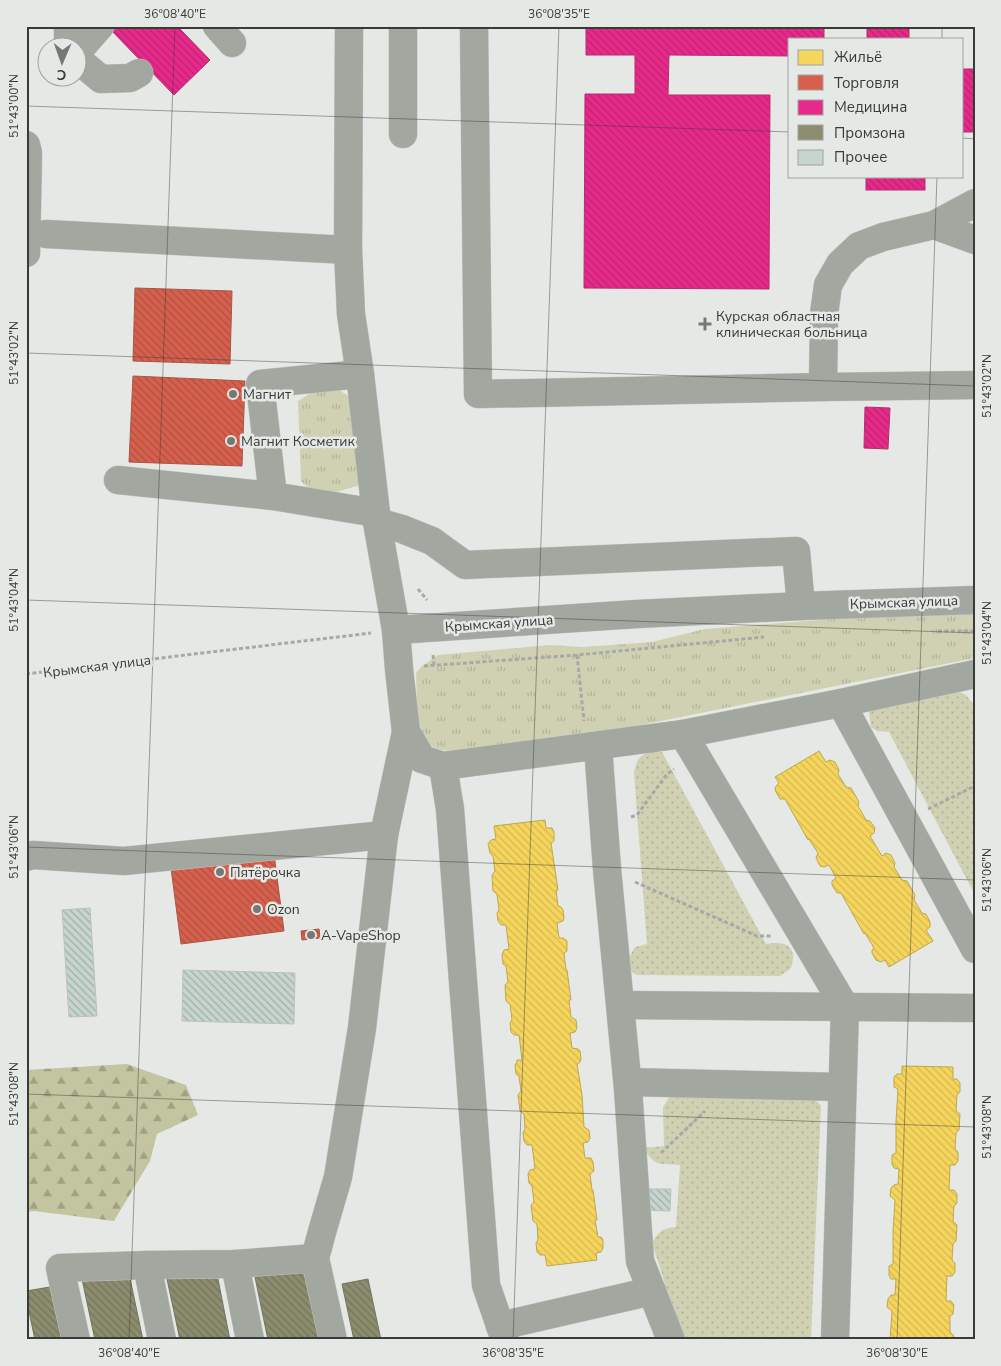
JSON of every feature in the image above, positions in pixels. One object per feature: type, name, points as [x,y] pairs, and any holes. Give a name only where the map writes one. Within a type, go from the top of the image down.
[{"type":"street","points":[[88,40],[100,26]]},
{"type":"street","points":[[333,1340],[315,1258],[338,1177],[362,1028],[384,835],[406,732],[396,630],[377,517],[351,314],[348,250],[349,26]]},
{"type":"street","points":[[403,26],[403,134]]},
{"type":"street","points":[[474,26],[478,394],[823,386],[975,385]]},
{"type":"street","points":[[88,68],[101,79],[130,78],[139,73]]},
{"type":"street","points":[[26,145],[28,153],[26,253]]},
{"type":"street","points":[[823,386],[824,314],[828,285],[840,264],[859,246],[883,237],[934,225],[975,203]]},
{"type":"street","points":[[934,225],[975,240]]},
{"type":"street","points":[[46,234],[348,250]]},
{"type":"street","points":[[273,496],[260,384],[360,374]]},
{"type":"street","points":[[118,480],[273,496],[377,517],[432,541],[465,565],[796,550],[801,606]]},
{"type":"street","name":"Крымская улица","points":[[396,630],[637,614],[975,600]]},
{"type":"street","points":[[406,732],[422,759],[443,766],[598,746],[688,744],[841,703],[973,678]]},
{"type":"street","points":[[841,703],[975,949]]},
{"type":"street","points":[[688,744],[845,1007],[835,1340]]},
{"type":"street","points":[[598,746],[607,869],[628,1082],[640,1261],[671,1340]]},
{"type":"street","points":[[443,766],[450,809],[486,1285],[502,1333],[652,1291]]},
{"type":"street","points":[[26,856],[124,861],[384,835]]},
{"type":"street","points":[[621,1005],[975,1008]]},
{"type":"street","points":[[628,1082],[842,1087]]},
{"type":"street","points":[[76,1340],[60,1268],[235,1264],[315,1258]]},
{"type":"street","points":[[235,1264],[250,1340]]},
{"type":"street","points":[[147,1265],[162,1340]]},
{"type":"path","name":"Крымская улица","points":[[26,674],[396,630]]},
{"type":"path","points":[[936,631],[975,631]]},
{"type":"path","points":[[399,669],[770,637]]},
{"type":"path","points":[[577,654],[585,738],[598,746]]},
{"type":"path","points":[[604,823],[637,815],[688,744]]},
{"type":"path","points":[[905,821],[975,786]]},
{"type":"path","points":[[607,869],[756,936],[784,936],[809,949]]},
{"type":"path","points":[[635,1178],[732,1084]]},
{"type":"green space","points":[[316,390],[339,390],[350,397],[360,485],[333,493],[312,492],[301,481],[298,401]]},
{"type":"green space","points":[[975,613],[975,658],[636,726],[449,751],[430,745],[422,733],[420,725],[416,673],[422,666],[438,655],[549,645],[584,647],[652,642],[705,629],[858,617]]},
{"type":"green space","points":[[954,690],[966,695],[975,706],[975,895],[889,732],[877,731],[871,727],[869,712],[878,705]]},
{"type":"green space","points":[[652,751],[662,752],[766,944],[780,943],[790,948],[793,957],[791,966],[789,970],[780,976],[637,975],[629,967],[629,959],[635,947],[647,944],[634,773],[639,759]]},
{"type":"green space","points":[[127,1064],[186,1085],[198,1115],[157,1134],[150,1161],[114,1221],[34,1211],[26,1212],[26,1070]]},
{"type":"green space","points":[[670,1096],[815,1099],[821,1106],[811,1340],[683,1340],[652,1243],[661,1231],[676,1227],[680,1165],[655,1162],[644,1148],[664,1146],[663,1107]]},
{"type":"building: Жильё","points":[[819,751],[826,762],[830,760],[835,762],[839,770],[838,774],[846,787],[851,788],[866,820],[870,821],[875,828],[874,833],[870,836],[882,856],[886,853],[891,855],[895,863],[894,867],[902,880],[907,881],[915,895],[914,900],[930,922],[930,927],[926,930],[933,941],[889,967],[885,960],[881,962],[876,960],[872,953],[874,948],[841,893],[837,893],[832,885],[832,881],[836,878],[829,865],[820,866],[816,858],[818,853],[808,840],[785,799],[780,799],[775,790],[779,783],[775,777]]},
{"type":"building: Жильё","points":[[545,820],[546,828],[552,828],[554,832],[554,841],[551,843],[558,890],[556,890],[558,906],[563,910],[564,918],[563,921],[557,923],[559,938],[567,941],[567,951],[564,953],[571,1000],[569,1000],[571,1017],[576,1020],[577,1028],[575,1032],[570,1033],[572,1048],[580,1051],[581,1059],[577,1064],[582,1095],[584,1127],[589,1130],[590,1138],[588,1142],[583,1143],[585,1158],[591,1158],[593,1162],[594,1171],[590,1174],[597,1220],[595,1220],[598,1237],[601,1237],[603,1240],[601,1252],[596,1253],[597,1260],[547,1266],[545,1255],[540,1255],[537,1252],[537,1224],[533,1221],[531,1205],[534,1202],[528,1174],[530,1170],[535,1169],[532,1145],[527,1145],[524,1141],[524,1114],[520,1111],[518,1095],[521,1091],[515,1065],[517,1060],[522,1060],[519,1035],[514,1035],[511,1032],[510,1004],[506,1001],[505,985],[508,982],[506,966],[503,964],[502,955],[504,950],[509,949],[506,925],[501,925],[498,921],[497,894],[493,891],[492,875],[495,871],[493,856],[490,853],[488,844],[491,840],[496,839],[494,826]]},
{"type":"building: Жильё","points":[[902,1066],[953,1067],[953,1079],[957,1079],[960,1083],[956,1111],[960,1114],[959,1130],[956,1133],[955,1149],[958,1152],[958,1161],[955,1165],[950,1165],[949,1190],[954,1190],[957,1194],[953,1221],[957,1225],[956,1241],[953,1244],[952,1260],[955,1263],[955,1272],[952,1276],[947,1276],[946,1301],[951,1301],[954,1305],[953,1314],[950,1316],[950,1332],[954,1336],[953,1340],[890,1340],[892,1311],[887,1307],[888,1299],[891,1295],[895,1295],[896,1279],[891,1279],[889,1275],[889,1266],[893,1264],[895,1200],[890,1196],[891,1188],[898,1184],[899,1169],[894,1168],[892,1164],[892,1155],[896,1153],[898,1089],[894,1087],[894,1077],[897,1074],[902,1074]]},
{"type":"building: Торговля","points":[[135,288],[232,291],[230,364],[133,361]]},
{"type":"building: Торговля","points":[[133,376],[245,381],[242,466],[129,462]]},
{"type":"building: Торговля","points":[[274,854],[284,931],[181,944],[171,868]]},
{"type":"building: Торговля","points":[[319,929],[320,938],[302,940],[301,931]]},
{"type":"building: Медицина","points":[[113,26],[177,26],[210,60],[174,95],[110,29]]},
{"type":"building: Медицина","points":[[586,26],[824,26],[824,38],[788,38],[788,56],[669,55],[668,95],[770,95],[769,289],[584,288],[585,94],[635,94],[635,55],[586,55]]},
{"type":"building: Медицина","points":[[867,26],[909,26],[909,38],[867,38]]},
{"type":"building: Медицина","points":[[964,69],[975,69],[975,132],[964,132]]},
{"type":"building: Медицина","points":[[866,178],[925,178],[925,190],[866,190]]},
{"type":"building: Медицина","points":[[865,407],[890,408],[888,449],[864,448]]},
{"type":"building: Промзона","points":[[304,1268],[318,1340],[268,1340],[255,1277]]},
{"type":"building: Промзона","points":[[128,1269],[143,1340],[95,1340],[82,1279]]},
{"type":"building: Промзона","points":[[216,1269],[230,1340],[180,1340],[167,1279]]},
{"type":"building: Промзона","points":[[368,1279],[381,1340],[354,1340],[342,1284]]},
{"type":"building: Промзона","points":[[50,1287],[61,1340],[35,1340],[26,1291]]},
{"type":"building: Прочее","points":[[90,908],[97,1016],[69,1017],[62,910]]},
{"type":"building: Прочее","points":[[183,970],[295,973],[294,1024],[182,1021]]},
{"type":"building: Прочее","points":[[641,1189],[671,1189],[670,1211],[641,1210]]},
{"type":"place","name":"Курская областная клиническая больница","points":[[705,324]]},
{"type":"place","name":"Магнит","points":[[233,394]]},
{"type":"place","name":"Магнит Косметик","points":[[231,441]]},
{"type":"place","name":"Пятёрочка","points":[[220,872]]},
{"type":"place","name":"Ozon","points":[[257,909]]},
{"type":"place","name":"A-VapeShop","points":[[311,935]]}]
